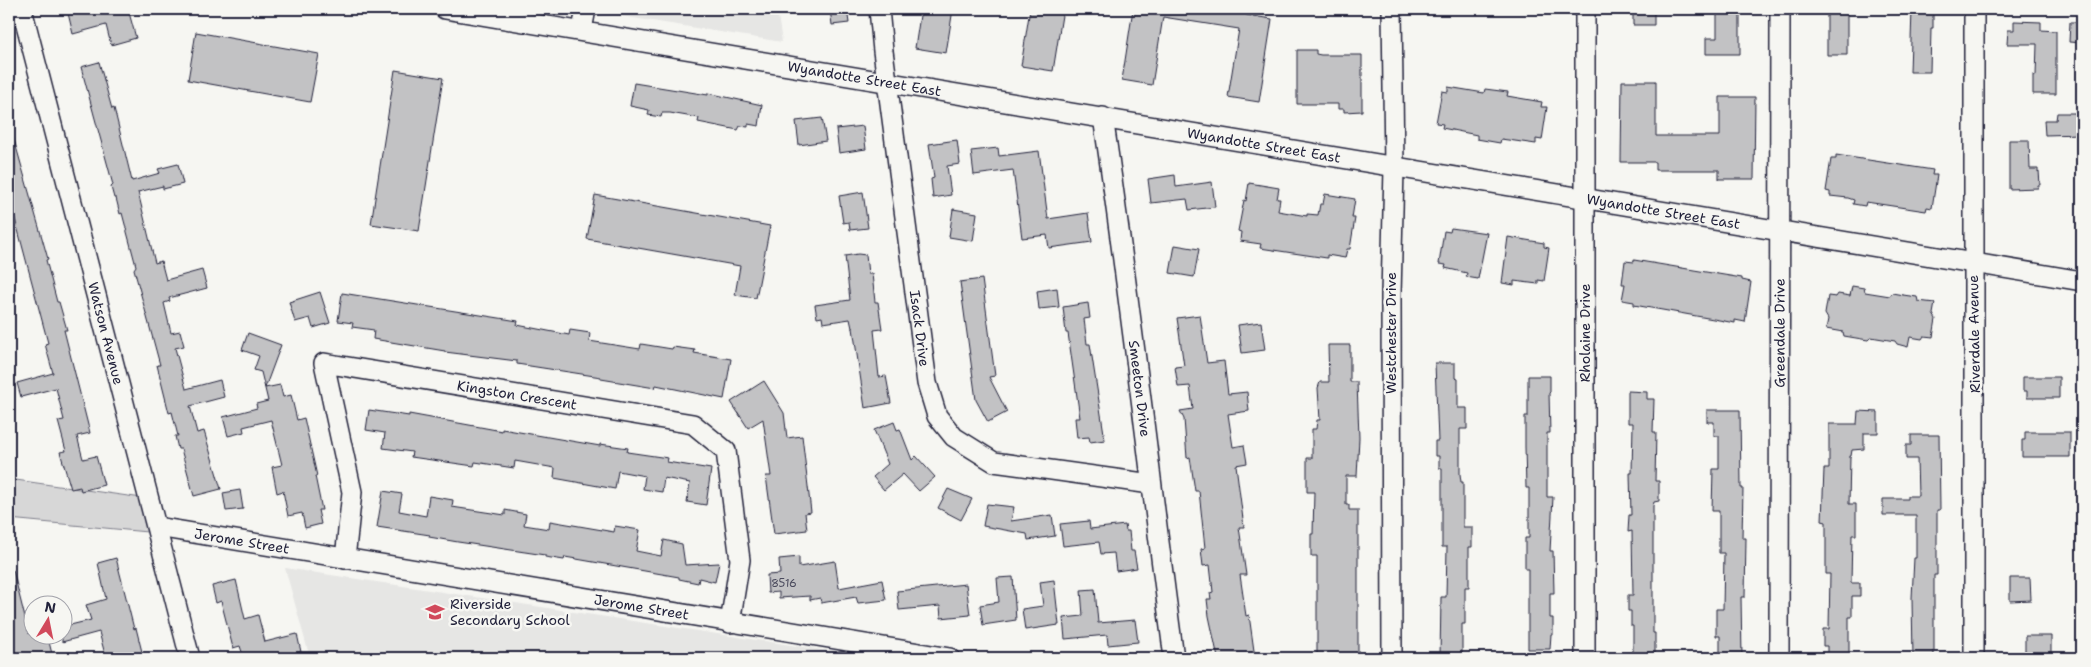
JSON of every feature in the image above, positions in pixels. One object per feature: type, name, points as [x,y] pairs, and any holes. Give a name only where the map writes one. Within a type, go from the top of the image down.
[{"type":"street","name":"Watson Avenue","points":[[22,9],[190,658]]},
{"type":"street","name":"Wyandotte Street East","points":[[445,9],[582,30],[888,83],[1103,117],[1394,168],[2082,281]]},
{"type":"street","points":[[582,30],[586,9]]},
{"type":"street","name":"Isack Drive","points":[[879,9],[927,383],[937,416],[954,437],[994,462],[1151,484]]},
{"type":"street","name":"Westchester Drive","points":[[1392,9],[1394,168],[1391,296],[1392,658]]},
{"type":"street","name":"Rholaine Drive","points":[[1585,9],[1585,658]]},
{"type":"street","name":"Greendale Drive","points":[[1779,658],[1780,9]]},
{"type":"street","name":"Riverdale Avenue","points":[[1974,9],[1974,658]]},
{"type":"street","name":"Smeeton Drive","points":[[1103,117],[1125,263],[1174,658]]},
{"type":"street","name":"Kingston Crescent","points":[[345,559],[352,492],[324,364],[693,424],[726,451],[740,560],[730,623]]},
{"type":"street","name":"Jerome Street","points":[[157,528],[950,658]]},
{"type":"shaded area","points":[[578,9],[777,9],[782,42]]},
{"type":"shaded area","points":[[9,479],[149,499],[158,533],[9,519]]},
{"type":"shaded area","name":"Riverside Secondary School","points":[[285,568],[862,656],[862,658],[310,658]]},
{"type":"building","points":[[67,9],[128,9],[136,38],[111,45],[106,25],[73,34]]},
{"type":"building","points":[[830,9],[847,9],[849,23],[832,25]]},
{"type":"building","points":[[921,9],[953,9],[946,53],[915,48]]},
{"type":"building","points":[[1030,9],[1063,9],[1053,71],[1021,66]]},
{"type":"building","points":[[1133,9],[1247,9],[1246,15],[1272,19],[1259,102],[1228,97],[1239,29],[1163,17],[1152,85],[1122,80]]},
{"type":"building","points":[[1633,9],[1654,9],[1654,25],[1633,25]]},
{"type":"building","points":[[1717,9],[1740,9],[1740,54],[1706,54],[1706,38],[1717,38]]},
{"type":"building","points":[[1827,9],[1847,9],[1847,55],[1827,55]]},
{"type":"building","points":[[1912,9],[1933,9],[1930,72],[1910,72]]},
{"type":"building","points":[[2014,21],[2041,22],[2041,30],[2056,31],[2056,94],[2033,94],[2033,75],[2036,76],[2037,44],[2007,44],[2008,30],[2014,30]]},
{"type":"building","points":[[2070,22],[2082,22],[2082,43],[2069,42]]},
{"type":"building","points":[[196,32],[319,54],[310,102],[188,80]]},
{"type":"building","points":[[1297,50],[1316,50],[1316,54],[1321,55],[1362,55],[1362,111],[1344,112],[1344,109],[1338,109],[1338,104],[1297,104]]},
{"type":"building","points":[[99,62],[112,109],[114,108],[132,181],[160,173],[158,169],[178,164],[183,184],[163,189],[163,186],[138,192],[155,263],[161,261],[166,280],[202,270],[207,288],[169,298],[170,301],[164,303],[171,333],[180,331],[184,346],[175,348],[186,389],[220,380],[224,397],[190,406],[197,433],[204,431],[221,489],[194,496],[181,449],[178,449],[175,436],[178,436],[172,412],[169,413],[157,365],[160,365],[134,269],[136,266],[122,213],[120,214],[116,198],[114,198],[111,187],[113,185],[81,67]]},
{"type":"building","points":[[395,70],[443,78],[419,231],[371,224]]},
{"type":"building","points":[[1622,81],[1656,81],[1656,136],[1720,136],[1720,97],[1755,97],[1754,179],[1719,179],[1719,170],[1655,170],[1655,162],[1621,162]]},
{"type":"building","points":[[634,83],[708,95],[708,93],[762,105],[759,126],[748,124],[748,127],[740,126],[738,130],[698,122],[699,118],[670,113],[662,113],[661,117],[648,115],[649,110],[630,106]]},
{"type":"building","points":[[1448,87],[1484,93],[1485,89],[1508,92],[1507,96],[1542,102],[1541,107],[1547,107],[1542,140],[1536,139],[1536,144],[1501,139],[1500,143],[1477,139],[1477,135],[1442,128],[1443,124],[1436,123],[1442,91],[1448,92]]},
{"type":"building","points":[[2057,113],[2082,113],[2082,134],[2045,135],[2044,120],[2056,120]]},
{"type":"building","points":[[822,118],[826,141],[799,145],[796,121]]},
{"type":"building","points":[[863,126],[866,149],[839,153],[836,129]]},
{"type":"building","points":[[13,136],[48,259],[46,260],[57,302],[59,302],[67,330],[64,330],[90,433],[77,436],[83,459],[96,456],[104,485],[81,491],[80,487],[71,489],[60,452],[66,451],[58,421],[64,420],[56,388],[21,397],[17,383],[53,373],[45,344],[48,343],[9,196],[9,137]]},
{"type":"building","points":[[957,140],[960,164],[947,166],[951,195],[933,198],[931,179],[934,178],[929,144]]},
{"type":"building","points":[[2009,140],[2029,140],[2030,169],[2038,169],[2039,171],[2040,185],[2038,185],[2038,188],[2009,189]]},
{"type":"building","points":[[998,148],[999,156],[1039,151],[1048,219],[1088,213],[1092,242],[1049,248],[1047,235],[1022,238],[1013,170],[974,175],[971,151]]},
{"type":"building","points":[[1836,155],[1933,170],[1932,175],[1937,175],[1932,208],[1927,207],[1926,211],[1866,202],[1865,206],[1853,204],[1854,200],[1848,198],[1830,196],[1830,192],[1826,191],[1831,159],[1836,159]]},
{"type":"building","points":[[1175,175],[1176,187],[1212,182],[1215,207],[1189,210],[1187,199],[1151,203],[1148,179]]},
{"type":"building","points":[[1249,183],[1279,188],[1277,199],[1280,199],[1278,211],[1307,216],[1307,214],[1318,215],[1320,204],[1323,204],[1325,194],[1355,199],[1352,218],[1355,218],[1350,249],[1347,249],[1345,258],[1327,255],[1327,258],[1260,248],[1261,244],[1240,241],[1241,232],[1238,231]]},
{"type":"building","points":[[863,192],[868,228],[850,230],[849,222],[843,223],[839,196]]},
{"type":"building","points":[[595,195],[770,226],[756,298],[735,295],[740,266],[587,239]]},
{"type":"building","points":[[953,209],[977,213],[973,241],[949,237]]},
{"type":"building","points":[[1451,228],[1487,233],[1478,279],[1466,277],[1467,273],[1445,268],[1446,265],[1439,264],[1444,231],[1450,232]]},
{"type":"building","points":[[1508,237],[1544,243],[1544,247],[1549,248],[1544,281],[1538,280],[1538,284],[1514,281],[1514,285],[1502,283]]},
{"type":"building","points":[[1175,245],[1199,249],[1194,277],[1170,273]]},
{"type":"building","points":[[866,255],[868,274],[872,274],[875,302],[878,302],[882,329],[874,330],[879,377],[886,376],[891,403],[865,408],[850,319],[823,323],[822,317],[817,318],[815,305],[850,300],[845,256]]},
{"type":"building","points":[[1634,260],[1742,278],[1742,280],[1751,282],[1745,322],[1735,320],[1735,323],[1634,305],[1634,302],[1622,300],[1625,284],[1622,284],[1625,261],[1634,262]]},
{"type":"building","points":[[982,279],[995,376],[989,377],[1007,412],[988,422],[976,400],[960,282]]},
{"type":"building","points":[[1852,286],[1864,288],[1865,292],[1890,296],[1892,293],[1917,297],[1918,301],[1935,303],[1933,314],[1936,319],[1933,337],[1924,336],[1922,339],[1910,337],[1908,347],[1897,344],[1895,341],[1871,337],[1868,340],[1844,336],[1843,332],[1826,329],[1828,319],[1825,314],[1828,296],[1836,297],[1838,294],[1850,296]]},
{"type":"building","points":[[1057,288],[1059,307],[1039,309],[1037,291]]},
{"type":"building","points":[[320,292],[330,323],[313,328],[310,318],[295,322],[289,302]]},
{"type":"building","points":[[342,293],[518,321],[517,325],[569,335],[570,330],[590,333],[589,341],[640,349],[641,344],[672,349],[673,347],[695,350],[694,353],[731,359],[724,399],[656,385],[655,388],[601,379],[601,377],[517,364],[517,361],[445,352],[373,339],[374,330],[352,327],[353,323],[338,321]]},
{"type":"building","points":[[1088,303],[1090,318],[1084,319],[1087,344],[1090,344],[1105,440],[1090,442],[1089,437],[1077,438],[1075,418],[1080,418],[1063,307]]},
{"type":"building","points":[[1200,315],[1207,363],[1224,361],[1228,394],[1247,392],[1249,411],[1228,414],[1233,447],[1244,445],[1247,463],[1236,465],[1244,527],[1239,527],[1246,575],[1240,575],[1246,616],[1249,615],[1255,658],[1218,658],[1209,616],[1207,599],[1211,599],[1210,593],[1213,592],[1210,565],[1203,566],[1201,549],[1205,548],[1199,491],[1195,491],[1190,457],[1187,458],[1184,419],[1180,411],[1193,409],[1190,386],[1178,387],[1175,367],[1184,366],[1177,318]]},
{"type":"building","points":[[1261,322],[1265,350],[1242,353],[1238,325]]},
{"type":"building","points":[[248,333],[281,345],[265,388],[280,385],[283,397],[291,395],[297,420],[304,418],[317,476],[315,476],[322,510],[318,510],[321,524],[305,528],[302,513],[288,516],[283,491],[277,493],[272,467],[282,465],[271,420],[243,427],[244,432],[228,436],[223,417],[257,408],[256,404],[268,401],[261,372],[254,370],[259,356],[242,350]]},
{"type":"building","points":[[1328,345],[1350,345],[1350,382],[1357,382],[1359,438],[1357,476],[1346,476],[1346,505],[1349,505],[1349,510],[1358,510],[1358,658],[1317,658],[1317,556],[1311,556],[1314,492],[1307,492],[1307,458],[1312,458],[1312,429],[1316,429],[1317,420],[1320,420],[1318,388],[1320,382],[1329,382]]},
{"type":"building","points":[[1435,363],[1455,363],[1455,378],[1458,379],[1458,408],[1467,408],[1467,429],[1460,429],[1460,474],[1461,482],[1463,482],[1463,527],[1472,527],[1472,547],[1469,547],[1469,587],[1465,587],[1465,624],[1462,624],[1462,658],[1440,658],[1441,597],[1446,597],[1447,547],[1442,547],[1442,468],[1439,468],[1439,456],[1435,456],[1435,441],[1438,441]]},
{"type":"building","points":[[1528,376],[1550,376],[1550,433],[1547,433],[1547,497],[1553,497],[1550,551],[1553,551],[1554,593],[1550,593],[1550,618],[1553,618],[1553,634],[1551,634],[1550,649],[1528,649],[1528,569],[1525,569],[1525,538],[1529,538],[1529,488],[1526,488],[1525,416],[1528,416]]},
{"type":"building","points":[[2023,377],[2059,377],[2059,398],[2027,398],[2027,391],[2023,391]]},
{"type":"building","points":[[764,381],[784,413],[787,438],[802,436],[811,512],[805,513],[807,530],[774,534],[766,476],[771,476],[763,419],[748,428],[731,402]]},
{"type":"building","points":[[1628,391],[1647,392],[1647,399],[1654,399],[1653,432],[1656,432],[1655,481],[1659,481],[1659,501],[1654,502],[1653,506],[1653,633],[1655,633],[1655,658],[1633,658],[1633,626],[1631,626],[1631,611],[1628,611],[1628,595],[1633,595],[1632,531],[1628,532],[1629,515],[1631,515],[1630,473],[1632,473],[1633,423],[1628,423]]},
{"type":"building","points":[[369,410],[409,416],[409,414],[600,446],[600,444],[628,448],[627,452],[668,458],[667,462],[711,469],[706,505],[687,502],[690,483],[664,478],[662,492],[643,489],[645,476],[618,471],[615,489],[554,478],[555,468],[515,461],[514,468],[475,462],[474,466],[411,457],[412,452],[383,448],[385,433],[366,430]]},
{"type":"building","points":[[1707,410],[1740,410],[1741,488],[1743,488],[1742,538],[1746,538],[1745,597],[1741,597],[1742,658],[1720,658],[1720,636],[1716,636],[1716,609],[1723,609],[1724,553],[1719,553],[1719,511],[1712,511],[1713,469],[1719,469],[1719,436],[1714,436],[1714,422],[1707,422]]},
{"type":"building","points":[[1858,411],[1878,412],[1878,433],[1864,433],[1864,449],[1852,450],[1850,456],[1849,504],[1856,504],[1856,535],[1852,535],[1851,583],[1860,583],[1860,596],[1852,596],[1852,617],[1849,617],[1849,657],[1827,657],[1827,646],[1823,646],[1823,629],[1829,629],[1830,574],[1826,574],[1826,522],[1822,521],[1824,469],[1829,469],[1829,424],[1857,424]]},
{"type":"building","points":[[894,422],[897,430],[900,429],[912,460],[916,456],[935,477],[919,491],[903,474],[884,490],[873,477],[888,464],[874,430]]},
{"type":"building","points":[[2025,432],[2070,432],[2070,457],[2022,457],[2022,440],[2025,440]]},
{"type":"building","points":[[1911,435],[1939,435],[1940,510],[1937,510],[1937,575],[1934,575],[1934,658],[1913,658],[1912,598],[1914,558],[1916,558],[1916,515],[1883,515],[1883,499],[1908,499],[1908,496],[1918,496],[1917,459],[1906,459],[1906,445],[1911,445]]},
{"type":"building","points":[[948,489],[972,499],[961,520],[938,508]]},
{"type":"building","points":[[240,490],[243,509],[226,511],[223,493]]},
{"type":"building","points":[[383,491],[402,494],[399,511],[426,516],[429,496],[453,500],[452,507],[505,515],[505,510],[526,514],[524,525],[549,529],[550,521],[614,532],[615,526],[640,530],[636,551],[661,556],[664,540],[682,544],[685,565],[719,563],[715,582],[699,578],[698,583],[679,579],[679,577],[565,557],[564,560],[545,557],[545,555],[377,527]]},
{"type":"building","points":[[987,504],[1014,507],[1011,521],[1052,515],[1055,536],[1028,540],[1027,534],[983,526]]},
{"type":"building","points":[[1089,521],[1090,529],[1125,525],[1126,531],[1129,531],[1131,551],[1134,551],[1137,568],[1116,571],[1114,553],[1101,554],[1099,542],[1063,546],[1060,524]]},
{"type":"building","points":[[799,557],[799,567],[835,561],[839,588],[882,580],[886,600],[858,603],[856,597],[821,603],[820,598],[810,600],[810,596],[779,598],[779,592],[768,593],[767,575],[780,574],[779,559]]},
{"type":"building","points":[[116,558],[134,629],[136,628],[142,652],[118,658],[106,658],[99,632],[72,639],[72,625],[91,620],[86,605],[106,599],[98,563]]},
{"type":"building","points":[[9,570],[13,570],[22,606],[22,644],[50,644],[53,658],[16,658],[9,632]]},
{"type":"building","points":[[1013,577],[1016,620],[983,625],[980,605],[999,602],[997,578]]},
{"type":"building","points":[[2010,578],[2030,578],[2031,600],[2010,601]]},
{"type":"building","points":[[236,580],[245,619],[258,615],[265,642],[297,634],[301,652],[277,658],[244,658],[240,646],[233,648],[221,601],[216,603],[212,586]]},
{"type":"building","points":[[1054,580],[1059,625],[1025,630],[1022,609],[1043,606],[1040,582]]},
{"type":"building","points":[[966,584],[970,615],[941,618],[940,606],[899,610],[897,591]]},
{"type":"building","points":[[1095,589],[1098,623],[1135,620],[1138,642],[1108,645],[1107,635],[1065,639],[1063,618],[1083,616],[1081,590]]},
{"type":"building","points":[[2025,636],[2051,636],[2051,655],[2025,656]]},
{"type":"place","name":"Riverside Secondary School","points":[[435,612]]}]
